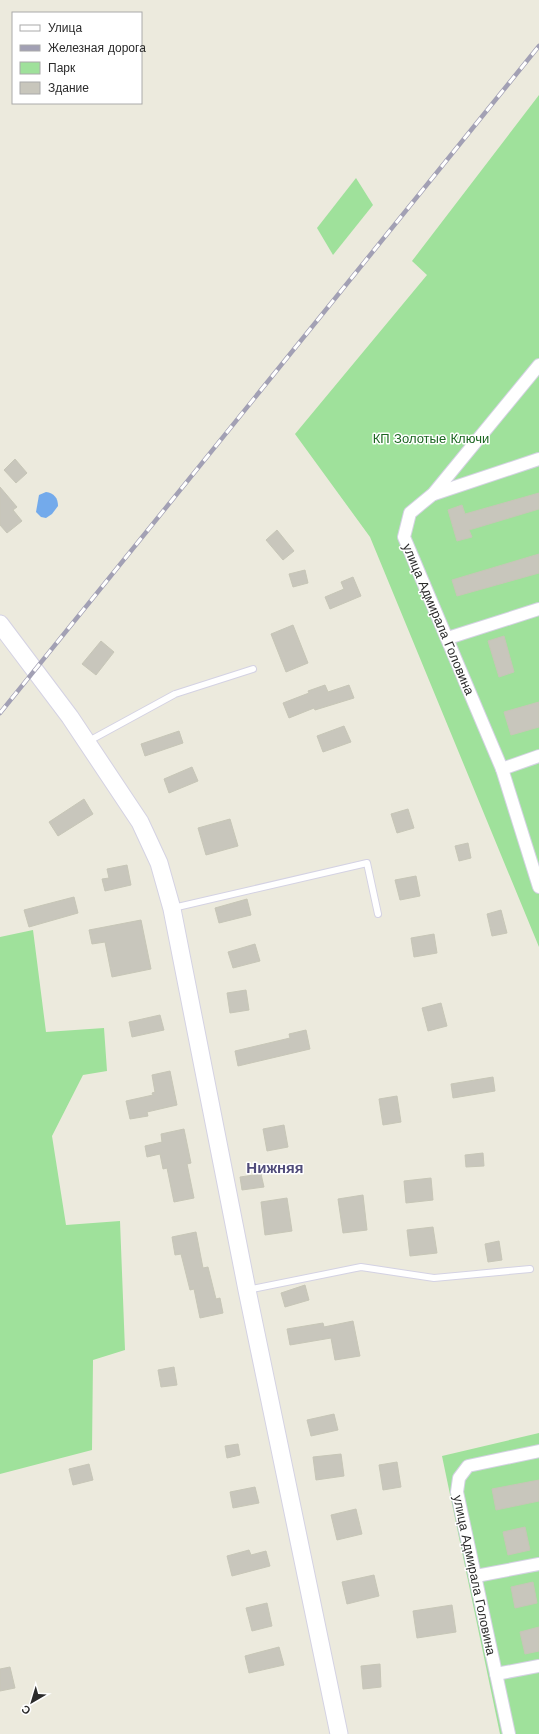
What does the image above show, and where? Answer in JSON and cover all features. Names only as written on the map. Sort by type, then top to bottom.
[{"type":"street","name":"улица Адмирала Головина","points":[[539,365],[433,494],[410,513],[404,537],[502,768],[539,887]]},
{"type":"street","points":[[433,494],[539,459]]},
{"type":"street","points":[[448,638],[539,609]]},
{"type":"street","points":[[0,624],[87,742],[140,822],[159,863],[172,908],[248,1290],[339,1734]]},
{"type":"street","points":[[502,768],[539,756]]},
{"type":"street","name":"улица Адмирала Головина","points":[[509,1734],[457,1492],[459,1478],[468,1466],[539,1451]]},
{"type":"street","points":[[476,1576],[539,1564]]},
{"type":"street","points":[[496,1674],[539,1666]]},
{"type":"lane","points":[[87,742],[175,694],[253,669]]},
{"type":"lane","points":[[172,908],[367,863],[378,914]]},
{"type":"lane","points":[[248,1290],[361,1267],[434,1278],[530,1269]]},
{"type":"green space","name":"КП Золотые Ключи","points":[[539,95],[539,947],[370,537],[295,434],[427,275],[412,261]]},
{"type":"green space","points":[[356,178],[373,205],[333,255],[317,228]]},
{"type":"green space","points":[[33,930],[46,1032],[104,1028],[107,1071],[83,1075],[52,1136],[66,1225],[120,1221],[125,1350],[93,1360],[92,1450],[0,1474],[0,937]]},
{"type":"green space","points":[[539,1433],[539,1734],[500,1734],[442,1456]]},
{"type":"water","points":[[46,492],[55,496],[58,506],[52,514],[46,518],[41,517],[36,512],[39,495]]},
{"type":"building","points":[[15,459],[27,473],[16,483],[4,470]]},
{"type":"building","points":[[0,487],[17,507],[13,510],[22,521],[7,533],[0,525]]},
{"type":"building","points":[[539,493],[539,509],[469,530],[472,537],[457,541],[448,510],[462,505],[465,514]]},
{"type":"building","points":[[277,530],[294,551],[283,560],[266,540]]},
{"type":"building","points":[[539,554],[539,573],[457,596],[452,580]]},
{"type":"building","points":[[305,570],[308,583],[293,587],[289,574]]},
{"type":"building","points":[[353,577],[361,596],[330,609],[325,597],[344,589],[341,582]]},
{"type":"building","points":[[293,625],[308,663],[286,672],[271,634]]},
{"type":"building","points":[[504,636],[514,672],[499,677],[488,641]]},
{"type":"building","points":[[101,641],[114,652],[96,675],[82,664]]},
{"type":"building","points":[[325,685],[328,692],[349,685],[354,698],[315,710],[314,708],[289,718],[283,703]]},
{"type":"building","points":[[539,702],[539,727],[511,735],[504,712]]},
{"type":"building","points":[[344,726],[351,742],[323,752],[317,736]]},
{"type":"building","points":[[179,731],[183,743],[145,756],[141,744]]},
{"type":"building","points":[[192,767],[198,781],[169,793],[164,779]]},
{"type":"building","points":[[84,799],[93,814],[58,836],[49,822]]},
{"type":"building","points":[[408,809],[414,828],[397,833],[391,814]]},
{"type":"building","points":[[230,819],[238,846],[206,855],[198,828]]},
{"type":"building","points":[[468,843],[471,858],[459,861],[455,846]]},
{"type":"building","points":[[127,865],[131,885],[105,891],[102,879],[109,878],[107,869]]},
{"type":"building","points":[[416,876],[420,896],[400,900],[395,880]]},
{"type":"building","points":[[74,897],[78,913],[29,927],[24,910]]},
{"type":"building","points":[[247,899],[251,915],[219,923],[215,908]]},
{"type":"building","points":[[501,910],[507,933],[492,936],[487,914]]},
{"type":"building","points":[[141,920],[151,969],[112,977],[105,942],[92,944],[89,930]]},
{"type":"building","points":[[434,934],[437,953],[414,957],[411,938]]},
{"type":"building","points":[[255,944],[260,961],[233,968],[228,952]]},
{"type":"building","points":[[246,990],[249,1010],[230,1013],[227,993]]},
{"type":"building","points":[[441,1003],[447,1026],[428,1031],[422,1008]]},
{"type":"building","points":[[160,1015],[164,1030],[132,1037],[129,1022]]},
{"type":"building","points":[[306,1030],[310,1049],[238,1066],[235,1051],[290,1038],[289,1034]]},
{"type":"building","points":[[170,1071],[177,1105],[147,1112],[148,1116],[130,1119],[126,1101],[153,1095],[152,1093],[155,1092],[152,1075]]},
{"type":"building","points":[[493,1077],[495,1091],[453,1098],[451,1084]]},
{"type":"building","points":[[397,1096],[401,1122],[383,1125],[379,1099]]},
{"type":"building","points":[[284,1125],[288,1147],[267,1151],[263,1129]]},
{"type":"building","points":[[184,1129],[191,1163],[187,1164],[194,1198],[174,1202],[167,1168],[163,1169],[160,1154],[147,1157],[145,1146],[162,1142],[161,1134]]},
{"type":"building","points":[[483,1153],[484,1166],[466,1167],[465,1155]]},
{"type":"building","points":[[261,1174],[264,1187],[242,1190],[240,1177]]},
{"type":"building","points":[[431,1178],[433,1200],[406,1203],[404,1181]]},
{"type":"building","points":[[363,1195],[367,1230],[343,1233],[338,1199]]},
{"type":"building","points":[[287,1198],[292,1231],[265,1235],[261,1202]]},
{"type":"building","points":[[433,1227],[437,1253],[410,1256],[407,1230]]},
{"type":"building","points":[[196,1232],[203,1268],[208,1267],[216,1299],[220,1298],[223,1313],[200,1318],[194,1289],[190,1290],[181,1254],[175,1255],[172,1237]]},
{"type":"building","points":[[499,1241],[502,1260],[488,1262],[485,1244]]},
{"type":"building","points":[[305,1285],[309,1300],[285,1307],[281,1293]]},
{"type":"building","points":[[353,1321],[360,1356],[335,1360],[331,1338],[290,1345],[287,1329],[323,1323],[324,1327]]},
{"type":"building","points":[[174,1367],[177,1385],[161,1387],[158,1370]]},
{"type":"building","points":[[334,1414],[338,1430],[311,1436],[307,1420]]},
{"type":"building","points":[[238,1444],[240,1455],[227,1458],[225,1446]]},
{"type":"building","points":[[341,1454],[344,1476],[316,1480],[313,1457]]},
{"type":"building","points":[[397,1462],[401,1487],[383,1490],[379,1465]]},
{"type":"building","points":[[89,1464],[93,1480],[73,1485],[69,1469]]},
{"type":"building","points":[[539,1480],[539,1501],[496,1510],[492,1489]]},
{"type":"building","points":[[255,1487],[259,1503],[233,1508],[230,1492]]},
{"type":"building","points":[[356,1509],[362,1534],[337,1540],[331,1515]]},
{"type":"building","points":[[525,1527],[530,1550],[508,1555],[503,1532]]},
{"type":"building","points":[[249,1550],[251,1555],[266,1551],[270,1566],[232,1576],[227,1556]]},
{"type":"building","points":[[374,1575],[379,1596],[347,1604],[342,1582]]},
{"type":"building","points":[[533,1582],[537,1603],[515,1608],[511,1587]]},
{"type":"building","points":[[267,1603],[272,1626],[252,1631],[246,1608]]},
{"type":"building","points":[[452,1605],[456,1632],[417,1638],[413,1611]]},
{"type":"building","points":[[539,1627],[539,1651],[525,1654],[520,1632]]},
{"type":"building","points":[[279,1647],[284,1665],[249,1673],[245,1656]]},
{"type":"building","points":[[380,1664],[381,1687],[363,1689],[361,1666]]},
{"type":"building","points":[[10,1667],[15,1688],[0,1691],[0,1669]]},
{"type":"railway","points":[[0,713],[539,46]]},
{"type":"district","name":"Нижняя","points":[[275,1168]]}]
